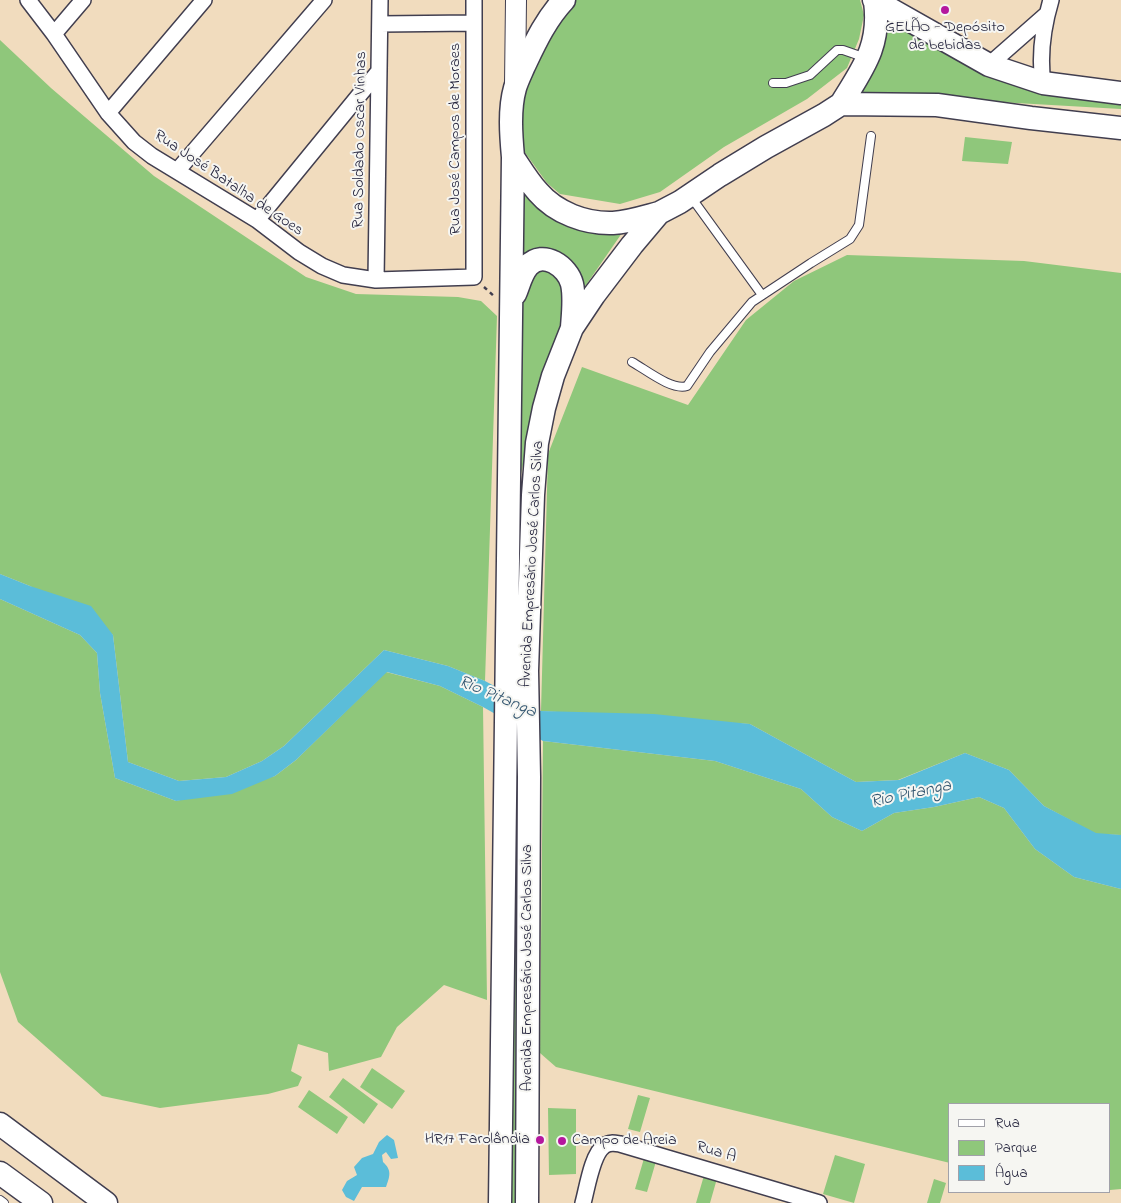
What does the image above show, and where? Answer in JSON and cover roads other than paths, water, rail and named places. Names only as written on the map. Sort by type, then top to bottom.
[{"type":"main road","name":"Avenida Empresário José Carlos Silva","points":[[527,1203],[529,777],[517,674],[510,305],[513,157],[511,128],[515,88],[537,40],[556,8],[564,0]]},
{"type":"main road","points":[[841,104],[868,59],[876,36],[878,19],[875,1]]},
{"type":"main road","points":[[875,1],[989,65],[1043,83],[1121,93]]},
{"type":"main road","name":"Avenida Empresário José Carlos Silva","points":[[500,1203],[504,779],[517,674],[537,443],[553,376],[572,328],[605,281],[658,213],[690,195],[758,151],[841,104]]},
{"type":"main road","points":[[841,104],[936,105],[1121,128]]},
{"type":"main road","points":[[513,157],[538,193],[550,204],[576,217],[602,223],[615,223],[658,213]]},
{"type":"main road","points":[[510,305],[521,277],[529,265],[539,260],[548,260],[560,264],[569,274],[572,284],[572,328]]},
{"type":"main road","points":[[0,1124],[106,1203]]},
{"type":"main road","points":[[0,1173],[41,1203]]},
{"type":"street","name":"Rua José Batalha de Goes","points":[[28,0],[108,112],[134,142],[152,156],[257,220],[299,252],[322,266],[343,275],[376,280],[474,277]]},
{"type":"street","points":[[54,34],[83,0]]},
{"type":"street","points":[[108,112],[204,0]]},
{"type":"street","points":[[178,171],[324,0]]},
{"type":"street","name":"Rua Soldado Oscar Vinhas","points":[[376,280],[380,0]]},
{"type":"street","name":"Rua José Campos de Moraes","points":[[474,0],[474,277]]},
{"type":"street","points":[[515,88],[516,0]]},
{"type":"street","points":[[989,65],[1049,7]]},
{"type":"street","points":[[1043,83],[1041,68],[1049,7]]},
{"type":"street","points":[[380,24],[473,23]]},
{"type":"street","points":[[257,220],[379,72]]},
{"type":"street","name":"Rua A","points":[[584,1203],[596,1154],[605,1145],[610,1143],[620,1144],[819,1203]]},
{"type":"lane","points":[[773,83],[786,83],[810,75],[837,50],[843,50],[868,59]]},
{"type":"lane","points":[[632,362],[666,382],[685,387],[752,302],[811,262],[847,242],[858,224],[871,136]]},
{"type":"lane","points":[[690,195],[762,295]]},
{"type":"lane","points":[[0,1200],[4,1203]]},
{"type":"water","name":"Rio Pitanga","points":[[0,574],[91,606],[113,635],[128,762],[179,781],[226,777],[262,761],[284,746],[384,650],[448,666],[485,681],[541,711],[654,714],[750,724],[856,782],[899,780],[965,753],[1009,770],[1044,806],[1096,833],[1121,835],[1121,889],[1074,877],[1035,849],[1004,808],[979,797],[934,807],[894,813],[862,831],[832,817],[801,789],[715,761],[543,741],[483,707],[440,686],[387,672],[296,760],[275,776],[232,794],[176,801],[115,778],[100,693],[97,653],[80,635],[0,599]]},
{"type":"water","points":[[387,1135],[394,1140],[398,1158],[391,1159],[386,1152],[382,1155],[383,1162],[388,1168],[389,1173],[386,1187],[362,1187],[354,1201],[346,1197],[342,1190],[347,1181],[357,1175],[354,1167],[362,1158],[373,1154],[379,1142]]},
{"type":"place","name":"GELÃO - Depósito de bebidas","points":[[945,10]]},
{"type":"place","name":"HR17 Farolândia","points":[[540,1140]]},
{"type":"place","name":"Campo de Areia","points":[[562,1141]]}]
